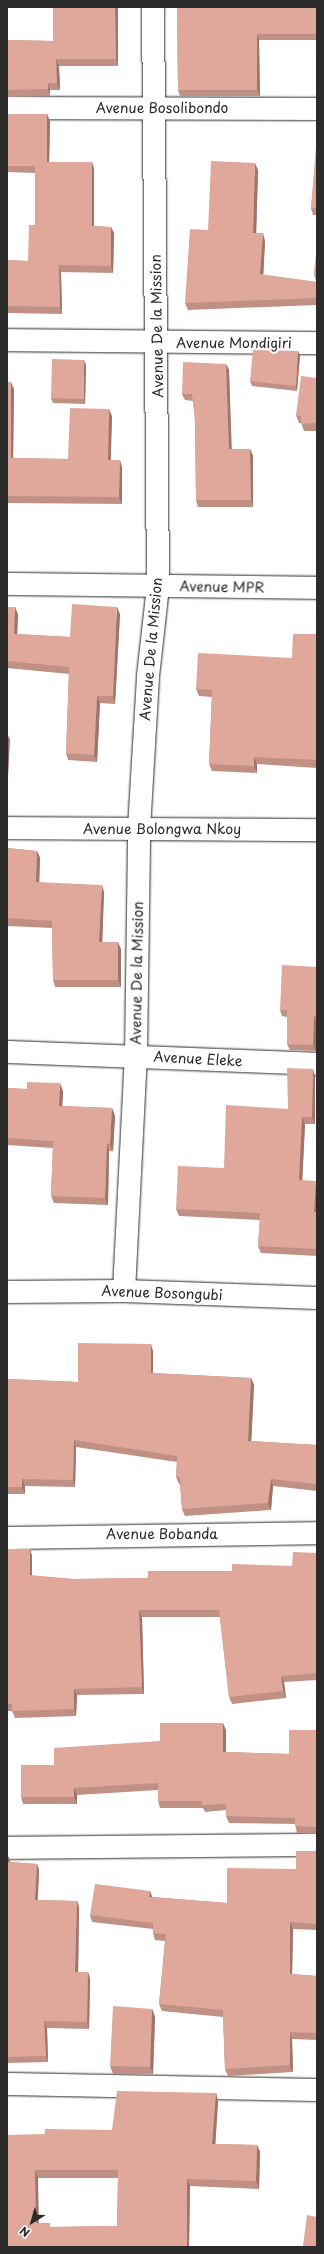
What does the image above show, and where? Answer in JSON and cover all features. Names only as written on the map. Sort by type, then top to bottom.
[{"type":"street","name":"Avenue De la Mission","points":[[124,1291],[136,1056],[139,829],[148,676],[158,587],[158,343],[153,7]]},
{"type":"street","name":"Avenue Bosolibondo","points":[[7,108],[317,109]]},
{"type":"street","name":"Avenue Mondigiri","points":[[7,340],[158,343],[317,343]]},
{"type":"street","name":"Avenue MPR","points":[[7,584],[317,588]]},
{"type":"street","name":"Avenue Bolongwa Nkoy","points":[[7,828],[317,830]]},
{"type":"street","name":"Avenue Eleke","points":[[7,1052],[317,1064]]},
{"type":"street","name":"Avenue Bosongubi","points":[[7,1292],[124,1291],[317,1298]]},
{"type":"street","name":"Avenue Bobanda","points":[[7,1538],[317,1533]]},
{"type":"street","points":[[7,1848],[317,1844]]},
{"type":"street","points":[[7,2084],[317,2090]]},
{"type":"building","points":[[53,7],[115,7],[116,59],[56,59],[57,83],[48,83],[48,89],[7,90],[7,40],[53,41]]},
{"type":"building","points":[[177,7],[317,7],[317,34],[257,34],[257,90],[178,90]]},
{"type":"building","points":[[7,114],[47,114],[47,162],[92,162],[92,226],[111,227],[111,266],[59,265],[60,307],[7,306],[7,260],[28,261],[29,225],[35,225],[35,166],[7,166]]},
{"type":"building","points":[[316,147],[317,208],[311,208]]},
{"type":"building","points":[[211,161],[255,163],[253,233],[263,233],[260,274],[317,282],[317,298],[185,303],[190,229],[208,230]]},
{"type":"building","points":[[317,247],[317,274],[314,274]]},
{"type":"building","points":[[253,350],[298,351],[296,386],[250,381]]},
{"type":"building","points":[[52,359],[84,360],[84,399],[51,398]]},
{"type":"building","points":[[183,362],[226,364],[229,449],[250,449],[251,500],[196,500],[195,420],[192,394],[182,394]]},
{"type":"building","points":[[301,376],[317,378],[317,423],[301,424],[301,416],[296,415]]},
{"type":"building","points":[[7,382],[11,382],[11,458],[68,459],[70,408],[109,409],[108,460],[120,460],[119,497],[7,496]]},
{"type":"building","points":[[72,604],[117,607],[113,696],[97,696],[94,755],[66,753],[69,667],[7,661],[7,607],[15,607],[14,634],[70,637]]},
{"type":"building","points":[[293,634],[317,634],[317,760],[254,757],[254,766],[209,764],[212,690],[196,689],[198,653],[292,658]]},
{"type":"building","points":[[7,848],[37,851],[36,882],[102,885],[99,942],[118,942],[118,980],[53,980],[52,921],[7,918]]},
{"type":"building","points":[[282,965],[317,967],[317,1016],[314,1016],[313,1045],[287,1044],[287,1010],[280,1010]]},
{"type":"building","points":[[287,1068],[313,1069],[312,1117],[302,1117],[299,1180],[316,1181],[314,1212],[317,1212],[317,1249],[258,1246],[260,1213],[176,1209],[178,1166],[224,1168],[226,1105],[288,1109]]},
{"type":"building","points":[[27,1082],[60,1083],[59,1106],[112,1108],[110,1144],[107,1143],[105,1198],[51,1196],[53,1141],[7,1138],[7,1088],[27,1089]]},
{"type":"building","points":[[78,1343],[151,1344],[151,1373],[251,1378],[248,1441],[317,1445],[317,1484],[271,1479],[268,1503],[182,1509],[180,1477],[176,1477],[177,1456],[74,1440],[73,1480],[22,1479],[22,1487],[7,1487],[7,1379],[78,1382]]},
{"type":"building","points":[[7,1549],[30,1549],[30,1575],[73,1579],[148,1578],[148,1571],[232,1571],[232,1564],[292,1566],[293,1552],[317,1553],[317,1673],[281,1676],[283,1691],[229,1697],[219,1610],[139,1610],[142,1687],[74,1689],[74,1709],[12,1711],[12,1704],[7,1704]]},
{"type":"building","points":[[160,1723],[223,1723],[223,1752],[289,1754],[289,1730],[317,1730],[317,1827],[295,1826],[295,1818],[226,1816],[226,1804],[202,1805],[202,1801],[158,1801],[158,1783],[74,1788],[74,1797],[21,1797],[21,1765],[54,1765],[54,1748],[160,1741]]},
{"type":"building","points":[[317,1849],[317,1924],[290,1922],[290,1974],[317,1976],[317,2033],[290,2032],[290,2065],[225,2069],[223,2010],[159,2004],[166,1934],[153,1933],[153,1923],[90,1915],[95,1884],[150,1891],[149,1897],[227,1903],[227,1868],[296,1869],[296,1851],[315,1851]]},
{"type":"building","points":[[7,1862],[37,1864],[35,1900],[77,1901],[75,1972],[88,1972],[87,2022],[44,2021],[46,2056],[7,2057]]},
{"type":"building","points":[[113,2006],[152,2009],[150,2067],[110,2066]]},
{"type":"building","points":[[117,2091],[216,2093],[212,2144],[257,2145],[256,2181],[187,2179],[187,2247],[7,2247],[7,2135],[45,2134],[45,2129],[112,2130]],"holes":[[[35,2170],[118,2170],[117,2226],[50,2227],[50,2223],[36,2223]]]},
{"type":"building","points":[[307,2215],[317,2217],[317,2247],[295,2247],[303,2246]]}]
